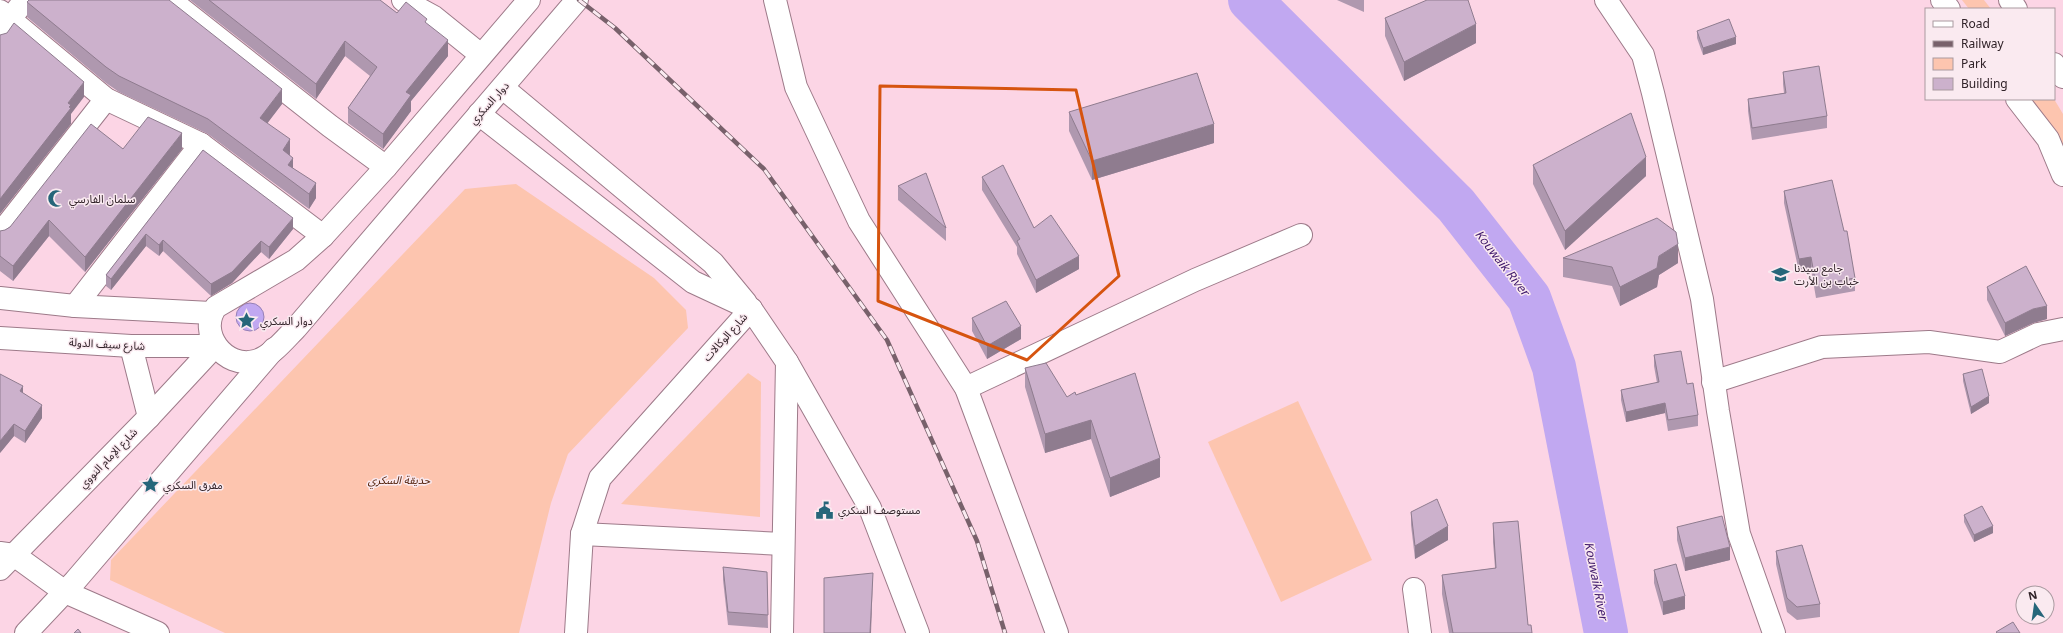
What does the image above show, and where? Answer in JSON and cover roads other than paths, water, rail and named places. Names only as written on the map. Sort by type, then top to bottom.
[{"type":"street","points":[[0,38],[5,15],[25,0]]},
{"type":"street","points":[[170,0],[330,126],[386,167]]},
{"type":"street","points":[[403,0],[434,17],[481,55]]},
{"type":"street","points":[[215,346],[211,335],[211,313],[216,307],[296,260],[323,236],[386,167],[529,0]]},
{"type":"street","name":"دوار السكري","points":[[215,346],[223,354],[233,360],[245,362],[256,361],[266,356],[296,328],[577,0]]},
{"type":"street","points":[[775,0],[796,88],[859,221],[966,388],[1057,633]]},
{"type":"street","points":[[1606,0],[1642,56],[1651,86],[1702,299],[1713,382],[1738,534],[1774,633]]},
{"type":"street","points":[[1942,0],[1948,8]]},
{"type":"street","points":[[5,15],[106,99],[201,144],[323,236]]},
{"type":"street","points":[[2055,65],[2063,77]]},
{"type":"street","name":"شارع الوكالات","points":[[503,88],[713,264],[751,309],[600,478],[582,534],[576,633]]},
{"type":"street","points":[[0,234],[106,99]]},
{"type":"street","points":[[2018,100],[2048,139],[2063,175]]},
{"type":"street","points":[[479,114],[694,282],[751,309],[787,362],[870,508],[918,633]]},
{"type":"street","points":[[76,306],[201,144]]},
{"type":"street","points":[[966,388],[1194,280],[1301,235]]},
{"type":"street","points":[[0,298],[76,306],[211,313]]},
{"type":"street","points":[[1713,382],[1822,347],[1929,342],[2000,352],[2038,334],[2063,330]]},
{"type":"street","name":"شارع سيف الدولة","points":[[0,338],[131,346],[215,346]]},
{"type":"street","points":[[131,346],[149,417]]},
{"type":"street","name":"شارع الإمام النووي","points":[[5,559],[149,417],[215,346]]},
{"type":"street","points":[[26,633],[65,592],[274,348]]},
{"type":"street","points":[[782,633],[787,362]]},
{"type":"street","points":[[582,534],[783,544]]},
{"type":"street","points":[[5,559],[65,592],[158,633]]},
{"type":"street","points":[[1414,589],[1420,633]]},
{"type":"waterway","name":"Kouwaik River","points":[[1250,0],[1456,205],[1529,298],[1554,367],[1606,633]]},
{"type":"railway","points":[[579,0],[615,28],[764,169],[887,340],[977,541],[1005,633]]},
{"type":"place","name":"سلمان الفارسي","points":[[56,199]]},
{"type":"place","name":"جامع سيدنا خباب بن الأرت","points":[[1781,274]]},
{"type":"place","name":"دوار السكري","points":[[247,321]]},
{"type":"place","name":"مفرق السكري","points":[[150,485]]},
{"type":"place","name":"مستوصف السكري","points":[[825,510]]},
{"type":"park label","name":"حديقة السكري","points":[[399,480]]}]
